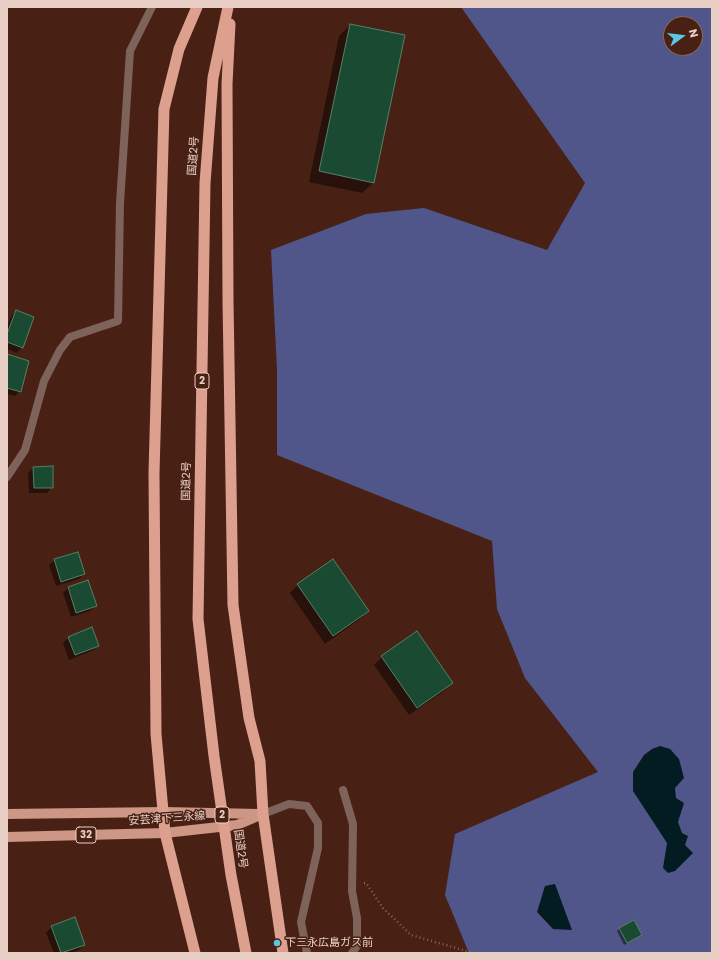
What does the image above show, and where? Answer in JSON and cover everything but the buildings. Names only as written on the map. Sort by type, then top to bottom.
[{"type":"highway","points":[[195,953],[165,833],[156,734],[154,473],[164,110],[179,49],[197,7]]},
{"type":"highway","points":[[229,7],[227,84],[228,300],[233,605],[250,718],[260,761],[263,814],[283,953]]},
{"type":"highway","name":"国道2号","points":[[229,7],[213,78],[205,190],[198,619],[230,875],[246,953]]},
{"type":"main road","name":"安芸津下三永線","points":[[7,814],[164,812],[263,814]]},
{"type":"main road","name":"安芸津下三永線","points":[[7,837],[165,833],[237,825],[263,814]]},
{"type":"street","points":[[7,477],[25,450],[44,381],[60,350],[70,337],[118,321],[120,203],[130,51],[152,7]]},
{"type":"street","points":[[343,790],[353,824],[352,891],[357,918],[357,946],[352,953]]},
{"type":"street","points":[[263,814],[289,804],[307,806],[318,823],[318,848],[301,922],[307,953]]},
{"type":"path","points":[[352,881],[366,883],[383,908],[411,935],[473,953]]},
{"type":"shaded area","points":[[461,7],[712,7],[712,953],[469,953],[445,895],[455,834],[598,772],[525,678],[497,609],[492,541],[277,455],[277,370],[271,250],[366,214],[424,208],[547,250],[585,183]]},
{"type":"shaded area","points":[[660,746],[670,749],[679,759],[684,778],[675,788],[676,798],[684,803],[678,822],[682,833],[688,836],[685,845],[693,853],[675,871],[668,873],[663,868],[667,843],[633,791],[633,772],[644,755],[652,749]]},
{"type":"shaded area","points":[[555,884],[572,930],[553,929],[537,912],[545,886]]},
{"type":"place","name":"下三永広島ガス前","points":[[277,943]]}]
